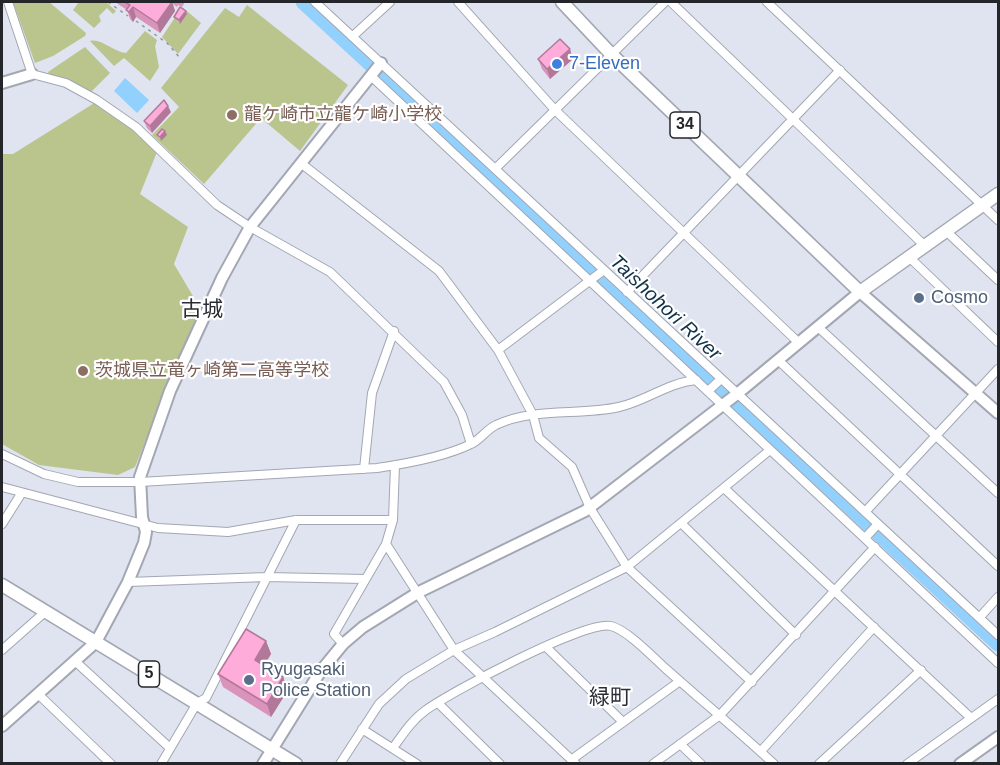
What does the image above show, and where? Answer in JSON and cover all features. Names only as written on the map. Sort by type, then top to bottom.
[{"type":"main road","name":"34","points":[[562,2],[611,54],[860,292]]},
{"type":"main road","points":[[860,292],[999,194]]},
{"type":"main road","name":"5","points":[[2,585],[296,764]]},
{"type":"street","points":[[8,2],[32,74]]},
{"type":"street","points":[[315,2],[877,525],[999,635]]},
{"type":"street","points":[[353,36],[390,2]]},
{"type":"street","points":[[458,2],[555,110],[799,343]]},
{"type":"street","points":[[495,169],[665,2]]},
{"type":"street","points":[[671,2],[925,246]]},
{"type":"street","points":[[767,2],[999,220]]},
{"type":"street","points":[[2,726],[96,642],[128,582],[144,543],[146,532],[140,482],[170,391],[222,278],[250,227],[381,63]]},
{"type":"street","points":[[627,292],[840,70]]},
{"type":"street","points":[[2,83],[32,74],[66,83],[107,107],[135,127],[217,205],[250,227],[330,272],[394,331],[444,382],[462,415],[471,444]]},
{"type":"street","points":[[371,76],[593,280],[722,405],[999,663]]},
{"type":"street","points":[[302,164],[439,271],[498,350],[533,415],[539,438],[572,466],[590,507],[627,567],[752,682]]},
{"type":"street","points":[[946,231],[999,280]]},
{"type":"street","points":[[909,257],[999,342]]},
{"type":"street","points":[[498,350],[603,271]]},
{"type":"street","points":[[263,764],[302,697],[343,644],[363,627],[419,592],[590,507],[737,394],[860,292],[999,413]]},
{"type":"street","points":[[818,327],[999,493]]},
{"type":"street","points":[[364,469],[372,393],[394,331]]},
{"type":"street","points":[[778,360],[999,566]]},
{"type":"street","points":[[865,512],[999,369]]},
{"type":"street","points":[[709,390],[721,379]]},
{"type":"street","points":[[2,454],[58,478],[78,482],[140,482],[364,469],[395,465],[471,444],[496,425],[533,415],[618,407],[641,400],[665,387],[696,380]]},
{"type":"street","points":[[340,764],[362,729],[392,690],[427,664],[627,567],[770,450]]},
{"type":"street","points":[[343,644],[334,634],[386,544],[393,520],[395,465]]},
{"type":"street","points":[[2,487],[21,494],[158,528],[228,532],[296,520],[393,520]]},
{"type":"street","points":[[724,488],[971,718]]},
{"type":"street","points":[[2,524],[21,494]]},
{"type":"street","points":[[161,764],[197,704],[206,698],[296,520]]},
{"type":"street","points":[[681,523],[796,635]]},
{"type":"street","points":[[866,537],[877,525]]},
{"type":"street","points":[[386,544],[419,592],[454,650],[574,761],[680,681]]},
{"type":"street","points":[[653,764],[720,715],[837,591],[875,547]]},
{"type":"street","points":[[128,582],[267,577],[365,579]]},
{"type":"street","points":[[980,617],[999,597]]},
{"type":"street","points":[[2,650],[45,612]]},
{"type":"street","points":[[393,747],[409,725],[438,703],[483,677],[590,628],[610,625],[619,629],[774,764]]},
{"type":"street","points":[[761,751],[874,627]]},
{"type":"street","points":[[546,647],[623,723]]},
{"type":"street","points":[[75,662],[170,748]]},
{"type":"street","points":[[819,764],[921,670]]},
{"type":"street","points":[[38,694],[111,764]]},
{"type":"street","points":[[906,764],[999,699]]},
{"type":"street","points":[[438,703],[501,764]]},
{"type":"street","points":[[362,729],[417,764]]},
{"type":"street","points":[[960,764],[999,737]]},
{"type":"street","points":[[680,744],[700,764]]},
{"type":"path","points":[[108,2],[130,17]]},
{"type":"path","points":[[136,21],[167,43],[180,58]]},
{"type":"green space","points":[[13,2],[49,2],[86,33],[85,36],[53,56],[35,63]]},
{"type":"green space","points":[[79,2],[106,2],[116,11],[113,14],[107,8],[99,16],[101,21],[94,28],[73,10]]},
{"type":"green space","points":[[247,5],[348,85],[300,151],[261,118],[204,184],[152,135],[179,107],[161,88],[225,8],[239,17]]},
{"type":"green space","points":[[182,7],[201,23],[178,54],[162,37]]},
{"type":"green space","points":[[145,31],[157,40],[155,46],[159,67],[150,81],[124,58],[114,66],[90,41],[98,41],[126,53]]},
{"type":"green space","points":[[85,47],[110,73],[91,92],[58,76],[49,76],[48,72]]},
{"type":"green space","name":"茨城県立竜ヶ崎第二高等学校","points":[[96,102],[137,131],[157,152],[140,194],[188,227],[174,264],[200,308],[135,467],[118,475],[39,465],[2,444],[2,154],[13,154]]},
{"type":"water","points":[[125,78],[149,100],[137,113],[114,91]]},
{"type":"building","points":[[125,2],[172,2],[157,23],[133,7],[129,12],[126,10],[130,5]]},
{"type":"building","points":[[180,7],[186,11],[179,20],[174,17]]},
{"type":"building","points":[[560,39],[570,49],[547,69],[538,59]]},
{"type":"building","points":[[164,100],[168,106],[150,126],[144,121]]},
{"type":"building","points":[[162,129],[165,131],[160,137],[157,135]]},
{"type":"building","name":"Ryugasaki Police Station","points":[[246,629],[266,641],[255,660],[283,677],[267,704],[218,674]]},
{"type":"waterway","name":"Taishohori River","points":[[303,2],[998,644]]},
{"type":"place","name":"7-Eleven","points":[[557,64]]},
{"type":"place","name":"龍ケ崎市立龍ケ崎小学校","points":[[232,115]]},
{"type":"place","name":"Cosmo","points":[[919,298]]},
{"type":"place","name":"茨城県立竜ヶ崎第二高等学校","points":[[83,371]]},
{"type":"place","name":"Ryugasaki Police Station","points":[[249,680]]},
{"type":"district","name":"古城","points":[[202,310]]},
{"type":"district","name":"緑町","points":[[610,698]]}]
